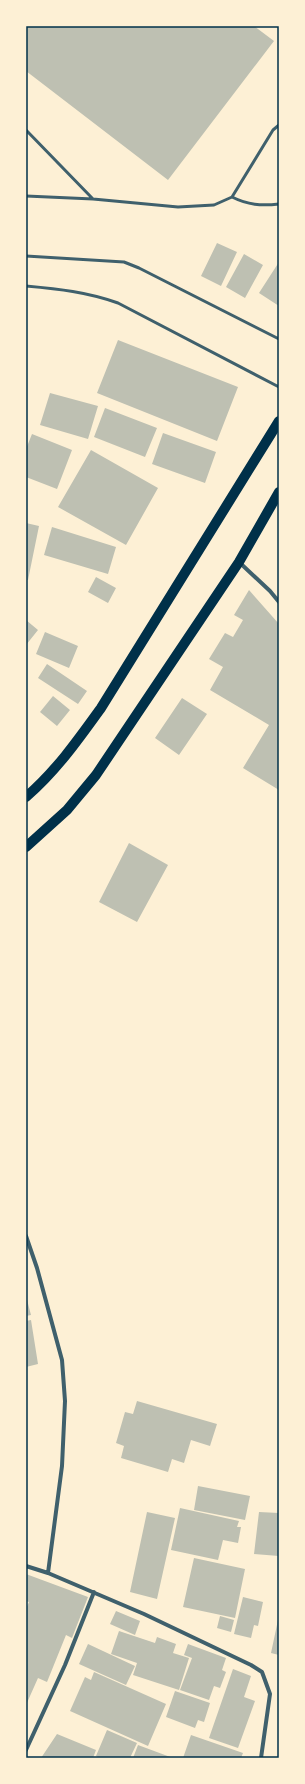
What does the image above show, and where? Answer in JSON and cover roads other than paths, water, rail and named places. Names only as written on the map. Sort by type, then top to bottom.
[{"type":"main road","points":[[26,797],[41,784],[69,752],[101,708],[279,420]]},
{"type":"main road","points":[[26,847],[67,810],[96,775],[239,562],[278,496]]},
{"type":"street","points":[[239,562],[270,590],[279,602]]},
{"type":"street","points":[[26,1236],[37,1268],[62,1360],[65,1401],[62,1466],[48,1573]]},
{"type":"street","points":[[26,1566],[48,1573],[94,1592],[251,1665],[262,1672],[270,1694],[261,1758]]},
{"type":"street","points":[[26,1750],[65,1666],[94,1592]]},
{"type":"lane","points":[[26,196],[93,199],[188,207],[214,205],[232,197],[269,136],[279,125]]},
{"type":"lane","points":[[26,130],[93,199]]},
{"type":"lane","points":[[232,197],[242,203],[257,205],[279,204]]},
{"type":"lane","points":[[26,256],[124,262],[139,268],[279,339]]},
{"type":"lane","points":[[26,286],[96,295],[118,303],[279,387]]}]
